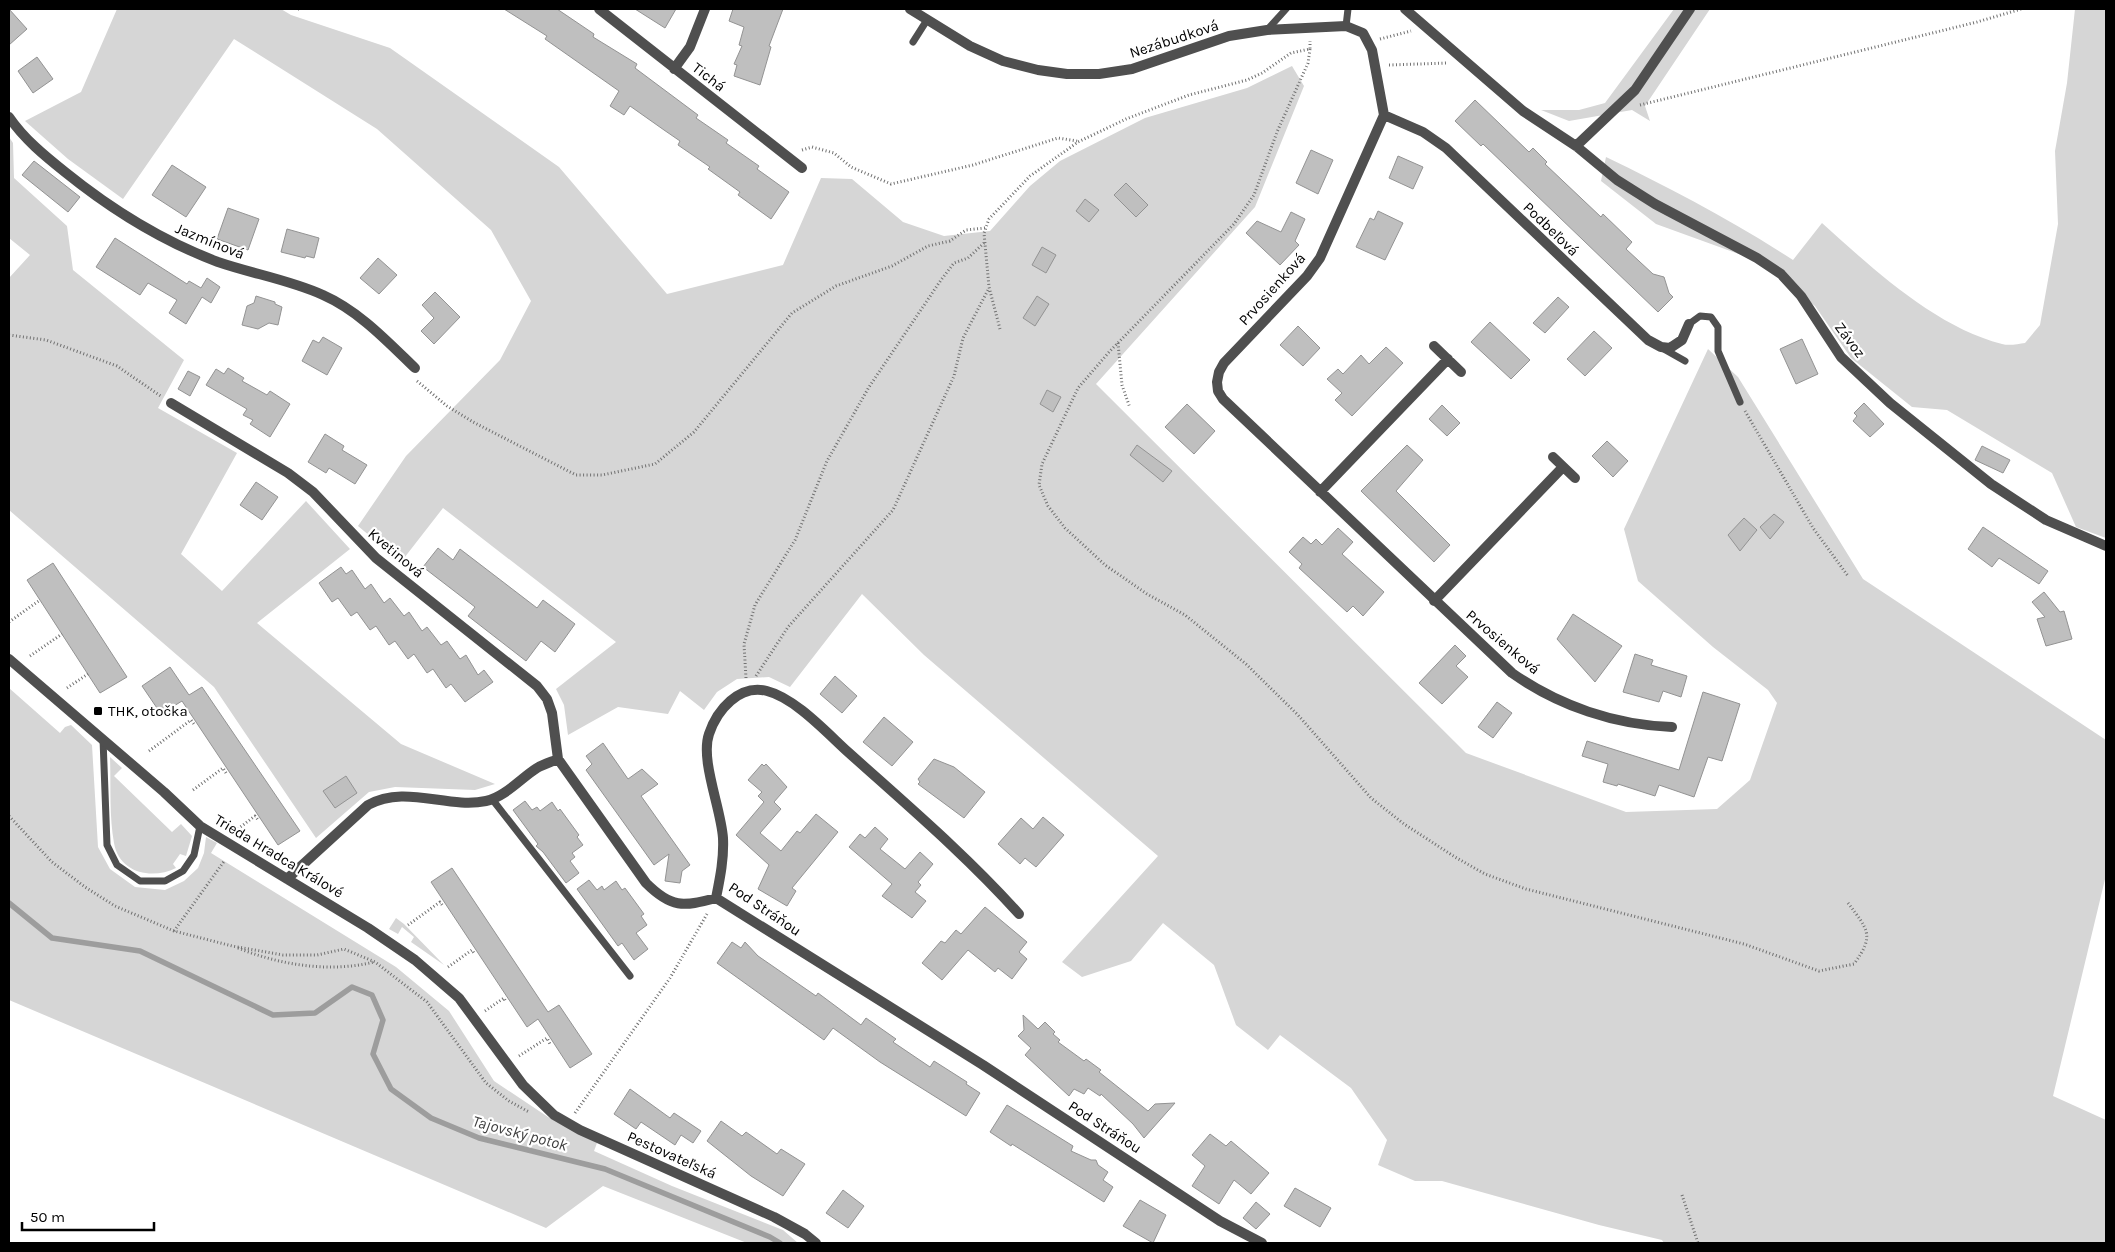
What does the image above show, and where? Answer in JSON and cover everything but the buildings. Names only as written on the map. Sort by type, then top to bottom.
[{"type":"street","name":"Tichá","points":[[599,9],[802,168]]},
{"type":"street","points":[[674,69],[690,48],[705,9]]},
{"type":"street","name":"Nezábudková","points":[[910,9],[970,46],[1003,61],[1038,70],[1067,74],[1099,74],[1132,69],[1229,36],[1267,30],[1346,26]]},
{"type":"street","name":"Závoz","points":[[1405,9],[1523,111],[1576,146],[1617,180],[1655,204],[1757,258],[1781,274],[1801,296],[1841,357],[1890,403],[1991,484],[2046,520],[2106,546]]},
{"type":"street","points":[[1576,146],[1635,90],[1690,9]]},
{"type":"street","points":[[1346,26],[1356,28],[1369,40],[1384,114]]},
{"type":"street","name":"Podbeľová","points":[[1384,114],[1423,132],[1440,143],[1635,331],[1661,347]]},
{"type":"street","name":"Prvosienková","points":[[1384,114],[1320,258],[1290,295],[1224,363],[1217,382],[1218,391],[1224,400],[1498,662],[1538,691],[1568,704],[1620,722],[1644,726],[1672,727]]},
{"type":"street","name":"Jazmínová","points":[[9,116],[23,135],[57,166],[108,205],[161,237],[216,261],[324,295],[362,320],[415,368]]},
{"type":"street","points":[[1661,347],[1670,348],[1677,346],[1690,324]]},
{"type":"street","points":[[1434,346],[1461,372]]},
{"type":"street","points":[[1320,492],[1448,360]]},
{"type":"street","name":"Kvetinová","points":[[171,403],[288,473],[307,487],[376,558],[537,686],[547,699],[552,712],[558,758],[646,883],[662,899],[680,904],[696,904],[716,898]]},
{"type":"street","points":[[1553,457],[1575,478]]},
{"type":"street","points":[[1434,601],[1563,467]]},
{"type":"street","name":"Trieda Hradca Králové","points":[[9,659],[103,739],[200,826],[368,928],[415,960],[459,998],[523,1085]]},
{"type":"street","points":[[746,691],[766,690],[786,698],[956,848],[1019,914]]},
{"type":"street","name":"Pod Stráňou","points":[[746,691],[730,700],[717,716],[708,736],[706,757],[718,803],[723,838],[723,864],[716,898],[983,1065],[1220,1221],[1262,1243]]},
{"type":"street","points":[[287,879],[368,805],[381,798],[398,796],[473,802],[492,799],[539,767],[558,758]]},
{"type":"street","name":"Pestovateľská","points":[[523,1085],[554,1115],[580,1130],[774,1217],[805,1234],[816,1243]]},
{"type":"lane","points":[[1267,30],[1286,9]]},
{"type":"lane","points":[[1346,26],[1348,9]]},
{"type":"lane","points":[[913,42],[927,20]]},
{"type":"lane","points":[[1690,324],[1700,316],[1711,317],[1718,327],[1718,351],[1740,402]]},
{"type":"lane","points":[[1661,347],[1685,361]]},
{"type":"lane","points":[[103,739],[107,845],[117,865],[140,881],[164,881],[183,871],[194,856],[200,826]]},
{"type":"lane","points":[[492,799],[630,976]]},
{"type":"path","points":[[1617,108],[1649,104],[1977,22],[2021,9]]},
{"type":"path","points":[[1311,28],[1308,63],[1277,132],[1254,195],[1234,224],[1118,343],[1078,388],[1052,439],[1042,464],[1039,485],[1048,506],[1065,528],[1105,565],[1147,594],[1185,615],[1246,664],[1298,715],[1371,798],[1404,824],[1485,874],[1526,889],[1744,944],[1820,971],[1854,964],[1867,946],[1866,927],[1848,903]]},
{"type":"path","points":[[1369,40],[1426,28]]},
{"type":"path","points":[[1000,329],[989,287],[984,243],[985,228],[989,219],[1030,176],[1078,142],[1161,105],[1247,80],[1262,73],[1291,52],[1310,49]]},
{"type":"path","points":[[1385,66],[1465,62]]},
{"type":"path","points":[[784,154],[812,147],[827,151],[834,153],[851,167],[891,184],[973,165],[1058,138],[1078,142]]},
{"type":"path","points":[[415,368],[417,383],[447,406],[576,475],[602,475],[654,464],[694,432],[792,313],[836,286],[892,266],[928,246],[950,240],[966,230],[985,228]]},
{"type":"path","points":[[746,691],[744,644],[755,606],[795,540],[827,461],[869,387],[941,280],[954,263],[968,258],[984,243]]},
{"type":"path","points":[[746,691],[788,627],[893,510],[954,376],[963,338],[989,287]]},
{"type":"path","points":[[9,335],[46,340],[117,366],[171,403]]},
{"type":"path","points":[[1118,343],[1122,385],[1130,408]]},
{"type":"path","points":[[1740,402],[1798,503],[1848,576]]},
{"type":"path","points":[[9,622],[40,600]]},
{"type":"path","points":[[30,656],[62,634]]},
{"type":"path","points":[[67,688],[88,674]]},
{"type":"path","points":[[149,751],[191,720],[194,724]]},
{"type":"path","points":[[193,790],[223,768],[226,773]]},
{"type":"path","points":[[9,816],[52,862],[85,887],[115,906],[174,931],[232,946],[283,955],[317,954],[344,949],[375,962],[427,1002],[486,1083],[509,1101],[533,1114]]},
{"type":"path","points":[[236,831],[255,816],[259,821]]},
{"type":"path","points":[[174,931],[225,860]]},
{"type":"path","points":[[573,1116],[670,978],[716,898]]},
{"type":"path","points":[[408,925],[440,902],[443,906]]},
{"type":"path","points":[[232,946],[263,958],[307,965],[357,966],[375,962]]},
{"type":"path","points":[[448,967],[472,950],[474,953]]},
{"type":"path","points":[[485,1011],[504,998],[506,1002]]},
{"type":"path","points":[[518,1057],[547,1038],[550,1044]]},
{"type":"path","points":[[1682,1195],[1698,1243]]},
{"type":"shaded area","points":[[117,9],[281,9],[291,15],[390,48],[559,167],[667,294],[783,265],[821,178],[852,179],[903,222],[944,236],[990,231],[1030,186],[1060,161],[1145,118],[1247,88],[1292,66],[1304,86],[1255,207],[1096,384],[1466,753],[1626,812],[1717,809],[1750,780],[1777,703],[1768,690],[1713,647],[1638,581],[1624,529],[1708,349],[1738,377],[1863,579],[2106,740],[2106,875],[2053,1096],[2106,1120],[2106,1243],[1664,1243],[1662,1240],[1599,1225],[1442,1181],[1415,1181],[1378,1165],[1387,1140],[1351,1088],[1280,1035],[1268,1050],[1236,1025],[1214,965],[1163,923],[1131,961],[1082,977],[1062,962],[1158,856],[924,655],[862,594],[790,687],[769,677],[737,679],[717,692],[704,710],[680,691],[668,714],[618,707],[568,735],[564,705],[556,689],[616,642],[443,508],[401,562],[358,526],[406,456],[500,360],[531,301],[491,230],[377,129],[234,39],[123,199],[68,159],[25,121],[81,92]]},
{"type":"shaded area","points":[[1674,9],[1710,9],[1645,106],[1650,121],[1632,110],[1569,121],[1541,110],[1579,110],[1605,103]]},
{"type":"shaded area","points":[[2075,9],[2106,9],[2106,538],[2076,527],[2052,473],[1947,410],[1912,407],[1851,358],[1815,306],[1758,261],[1656,224],[1601,181],[1606,157],[1701,206],[1793,260],[1822,223],[1883,277],[1929,310],[1977,336],[2002,344],[2025,343],[2040,325],[2058,224],[2055,151],[2067,83]]},
{"type":"shaded area","points":[[9,137],[13,143],[14,178],[67,226],[73,270],[184,360],[158,408],[237,453],[181,554],[222,591],[306,501],[350,549],[257,623],[401,744],[495,784],[475,790],[395,787],[369,792],[316,838],[214,687],[9,510],[9,278],[30,255],[9,238]]},
{"type":"shaded area","points":[[9,688],[60,733],[65,727],[71,725],[92,745],[98,847],[110,869],[135,887],[165,890],[184,881],[198,868],[204,853],[206,837],[217,843],[211,853],[396,967],[449,1011],[494,1081],[548,1117],[597,1143],[594,1151],[672,1186],[783,1230],[798,1243],[747,1243],[603,1186],[546,1228],[9,1000]]},
{"type":"shaded area","points":[[110,757],[122,768],[114,776],[172,832],[181,824],[192,836],[186,856],[180,854],[173,864],[176,868],[167,872],[157,873],[138,871],[122,861],[117,853],[111,822]]},
{"type":"shaded area","points":[[396,918],[444,965],[411,942],[414,937],[402,927],[398,934],[389,929]]},
{"type":"waterway","name":"Tajovský potok","points":[[9,903],[52,938],[140,951],[273,1015],[315,1013],[352,987],[372,995],[383,1020],[373,1054],[391,1089],[431,1118],[479,1138],[605,1169],[770,1237],[780,1243]]},
{"type":"place","name":"THK, otočka","points":[[98,711]]}]
